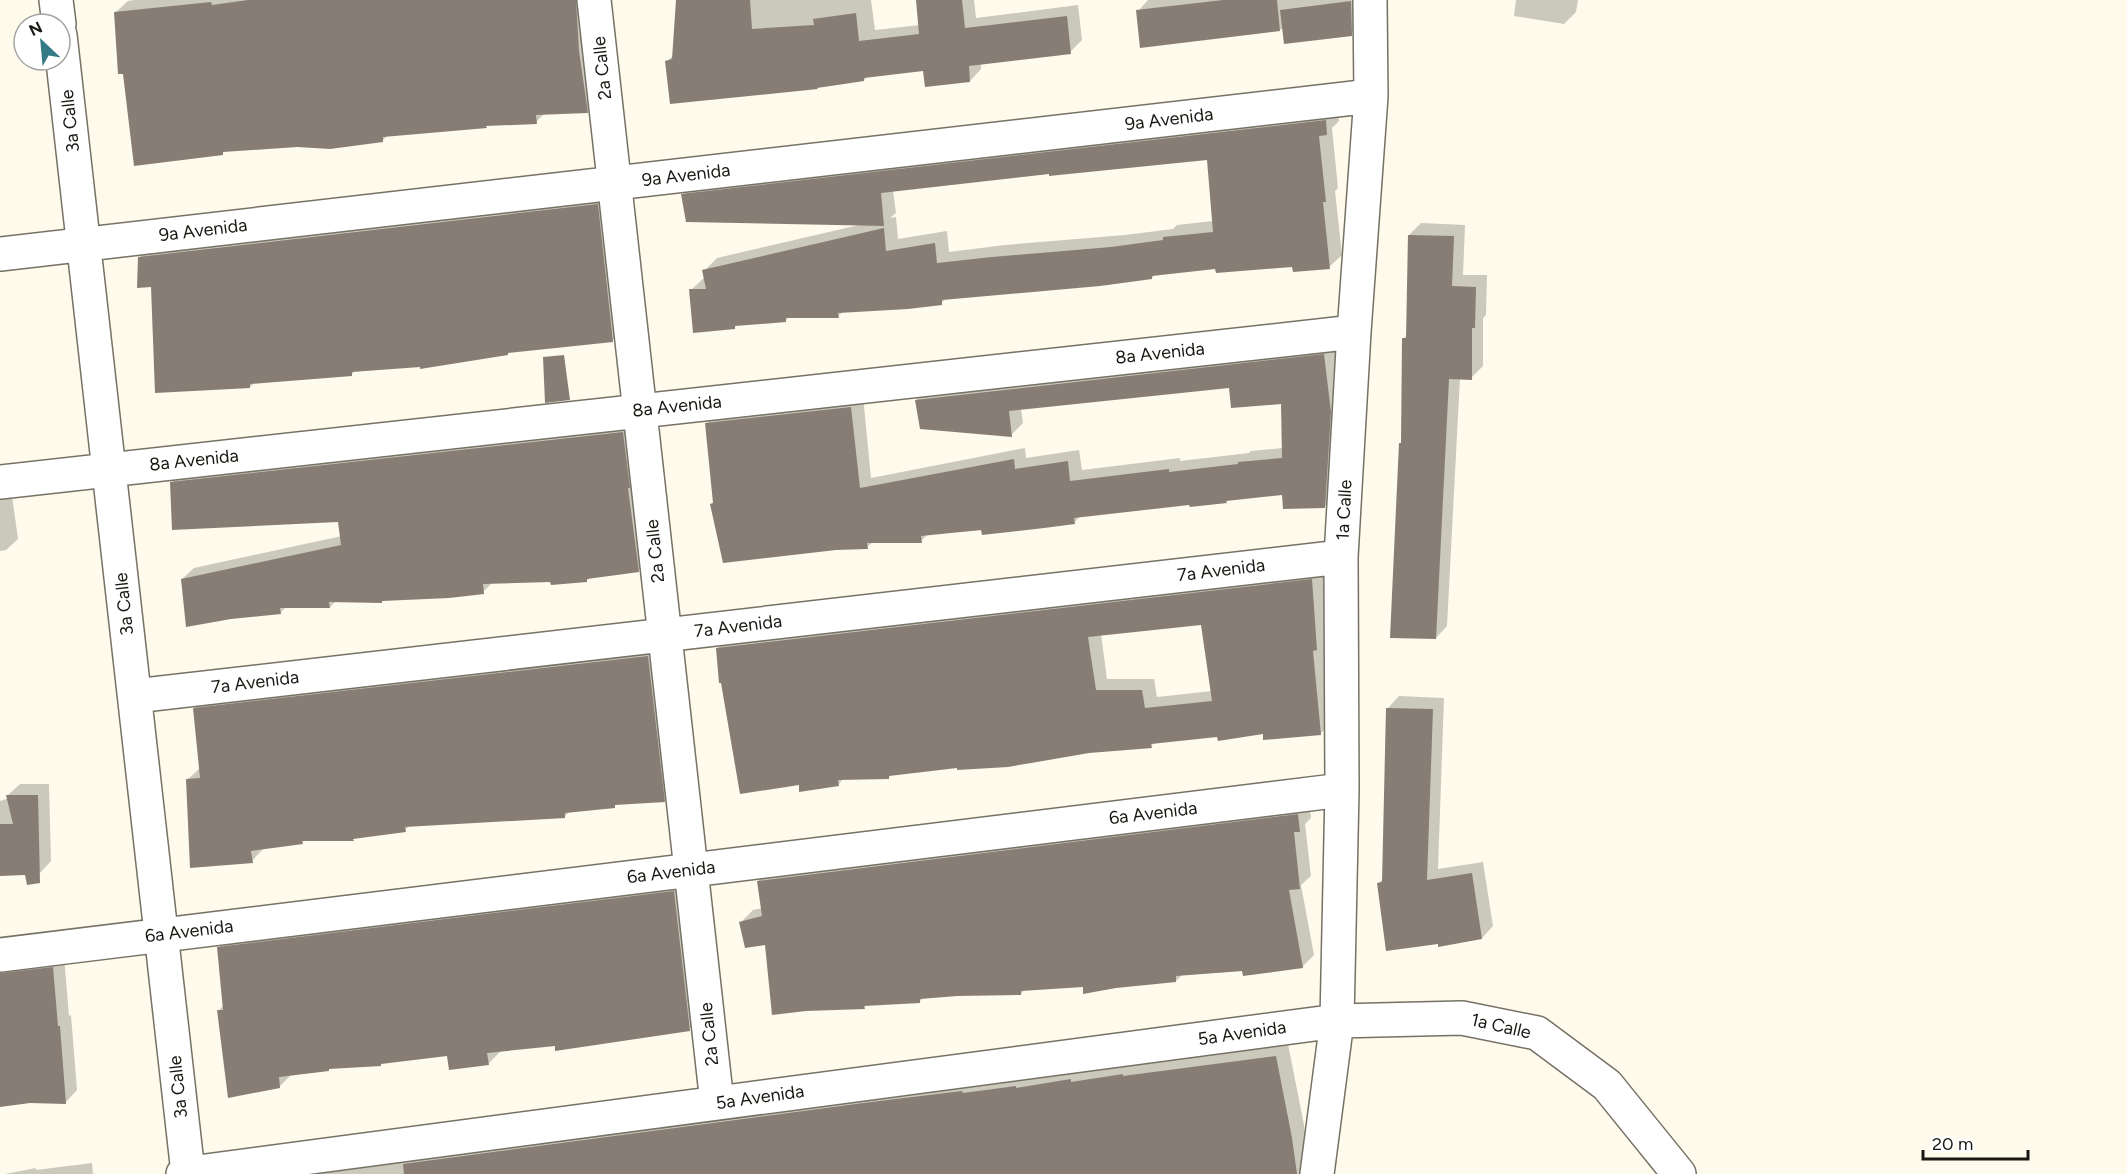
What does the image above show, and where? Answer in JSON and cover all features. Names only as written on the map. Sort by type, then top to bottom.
[{"type":"street","name":"2a Calle","points":[[594,0],[717,1103]]},
{"type":"street","name":"1a Calle","points":[[1317,1174],[1337,1021],[1342,790],[1341,556],[1371,96],[1370,0]]},
{"type":"street","name":"3a Calle","points":[[64,72],[188,1173]]},
{"type":"street","name":"9a Avenida","points":[[0,254],[1371,96]]},
{"type":"street","name":"8a Avenida","points":[[0,482],[1354,332]]},
{"type":"street","name":"7a Avenida","points":[[135,696],[1341,556]]},
{"type":"street","name":"6a Avenida","points":[[0,955],[1342,790]]},
{"type":"street","name":"1a Calle","points":[[1337,1021],[1462,1017],[1537,1033],[1606,1085],[1679,1174]]},
{"type":"street","name":"5a Avenida","points":[[183,1174],[1337,1021]]},
{"type":"building","points":[[248,0],[576,0],[579,51],[588,113],[536,115],[537,124],[486,126],[487,128],[383,137],[383,142],[330,149],[297,147],[223,152],[223,155],[134,166],[123,74],[118,74],[114,12]]},
{"type":"building","points":[[676,0],[750,0],[752,29],[814,25],[813,19],[856,13],[859,41],[919,34],[916,0],[962,0],[965,28],[1067,16],[1071,54],[969,66],[970,82],[925,87],[923,71],[864,78],[864,81],[818,89],[670,104],[665,61],[672,59]]},
{"type":"building","points":[[1223,0],[1277,0],[1280,31],[1140,48],[1136,10]]},
{"type":"building","points":[[1351,1],[1352,36],[1284,44],[1280,10]]},
{"type":"building","points":[[1326,120],[1327,135],[1319,136],[1330,269],[1293,272],[1292,267],[1216,273],[1215,269],[1152,276],[1152,279],[1100,286],[942,300],[942,305],[908,309],[838,313],[839,318],[786,318],[786,322],[735,326],[735,329],[693,333],[689,289],[706,289],[702,270],[884,228],[886,251],[935,243],[937,263],[1111,247],[1163,240],[1163,237],[1213,232],[1207,160],[1049,176],[1049,174],[881,193],[884,226],[686,222],[681,194]]},
{"type":"building","points":[[598,204],[613,342],[508,353],[508,355],[420,369],[420,367],[352,372],[352,376],[250,384],[250,388],[155,393],[151,287],[137,288],[138,257]]},
{"type":"building","points":[[1408,235],[1454,236],[1452,286],[1476,287],[1475,328],[1472,328],[1472,380],[1449,379],[1436,639],[1390,638],[1399,443],[1401,443],[1402,338],[1406,338]]},
{"type":"building","points":[[1324,354],[1331,412],[1325,508],[1283,509],[1282,495],[1226,501],[1227,503],[1074,518],[1075,524],[1044,528],[982,535],[981,530],[921,536],[922,543],[867,543],[868,549],[836,550],[723,563],[710,504],[713,503],[705,423],[851,407],[860,488],[1014,459],[1015,469],[1068,461],[1070,481],[1169,469],[1169,472],[1282,458],[1281,404],[1231,408],[1229,388],[1009,411],[1012,437],[920,429],[915,400]]},
{"type":"building","points":[[564,355],[570,400],[545,403],[543,357]]},
{"type":"building","points":[[623,432],[639,572],[587,579],[587,582],[551,585],[550,582],[483,584],[484,594],[449,598],[382,601],[382,603],[329,602],[330,608],[280,608],[281,614],[231,619],[186,627],[181,579],[341,545],[338,522],[172,530],[170,482]]},
{"type":"building","points":[[1312,579],[1317,650],[1313,651],[1321,735],[1263,740],[1263,734],[1218,741],[1217,737],[1151,744],[1152,748],[1089,753],[1008,767],[957,770],[957,768],[889,776],[889,779],[838,780],[839,786],[799,792],[799,785],[740,794],[721,683],[719,683],[716,648]],"holes":[[[1201,625],[1212,701],[1145,708],[1142,690],[1096,690],[1088,637]]]},
{"type":"building","points":[[648,656],[665,802],[615,805],[615,808],[565,813],[565,818],[405,827],[406,832],[353,839],[354,841],[302,841],[303,844],[251,851],[253,863],[190,868],[186,779],[200,778],[193,708]]},
{"type":"building","points":[[1386,708],[1433,709],[1427,880],[1472,873],[1482,939],[1438,947],[1438,944],[1386,951],[1377,883],[1382,882]]},
{"type":"building","points":[[6,795],[38,795],[40,883],[27,885],[25,875],[0,876],[0,824],[13,824]]},
{"type":"building","points":[[1298,814],[1300,832],[1294,832],[1300,889],[1289,890],[1303,968],[1243,976],[1242,971],[1176,976],[1176,982],[1083,994],[1083,987],[1021,991],[1021,995],[957,996],[920,999],[920,1003],[864,1006],[865,1009],[806,1011],[772,1015],[765,945],[745,948],[739,922],[762,916],[757,881]]},
{"type":"building","points":[[674,891],[690,1031],[555,1051],[555,1046],[487,1053],[489,1065],[449,1070],[447,1056],[381,1064],[381,1066],[329,1069],[329,1071],[279,1077],[280,1088],[228,1098],[217,1010],[223,1010],[217,947]]},
{"type":"building","points":[[53,967],[66,1104],[30,1103],[0,1107],[0,973]]},
{"type":"building","points":[[1276,1056],[1297,1174],[404,1174],[403,1164],[871,1102],[962,1091],[963,1093],[1016,1086],[1016,1088],[1071,1079],[1071,1082]]}]
